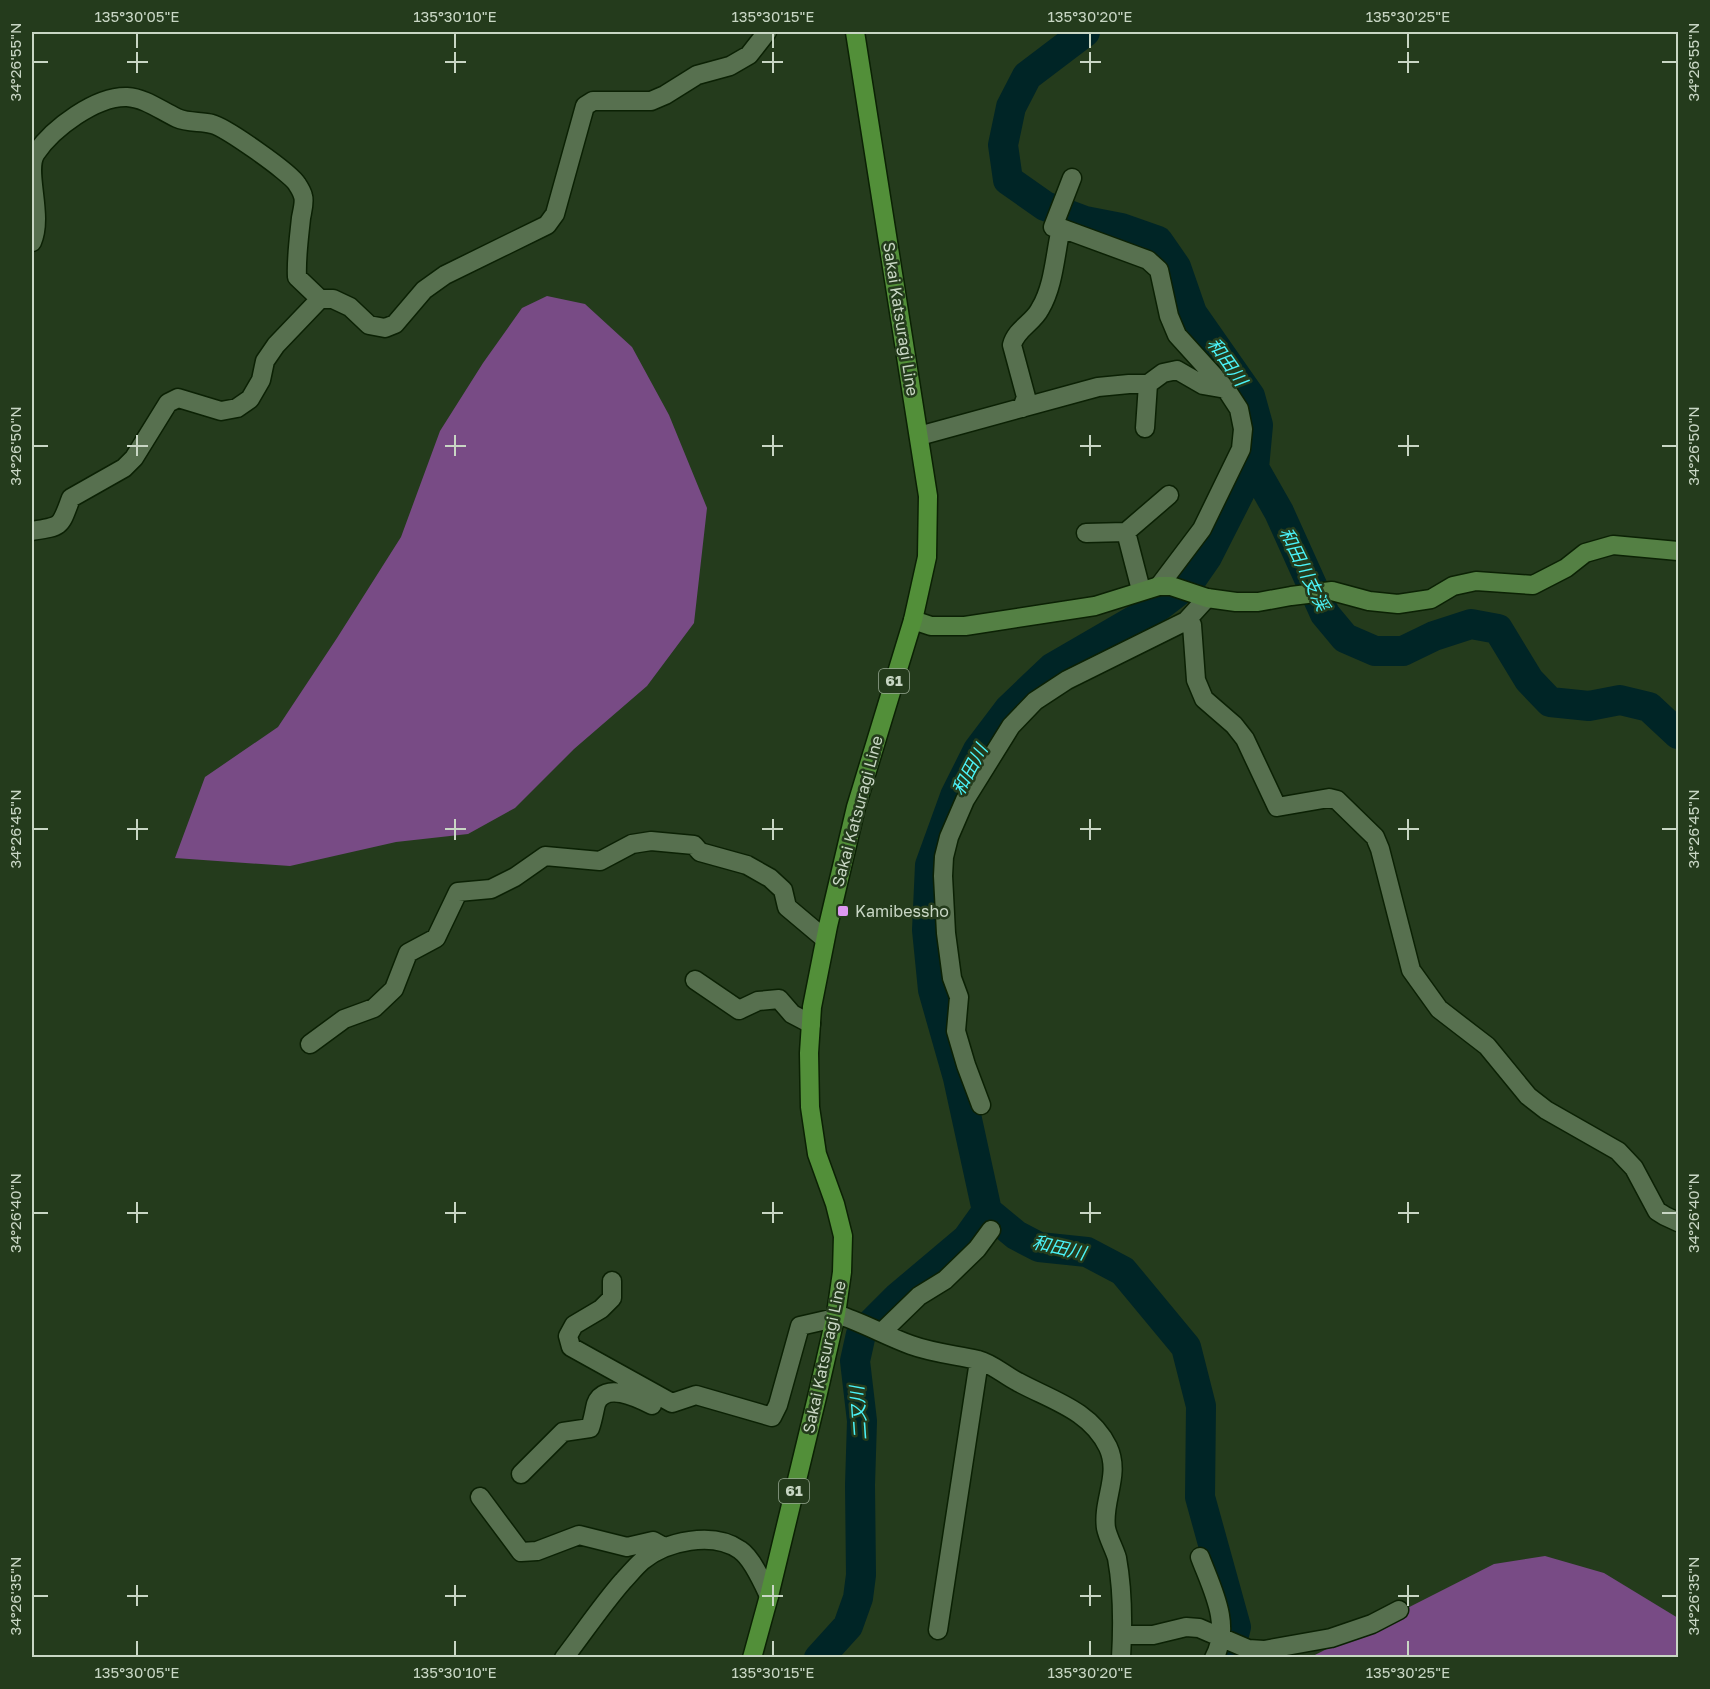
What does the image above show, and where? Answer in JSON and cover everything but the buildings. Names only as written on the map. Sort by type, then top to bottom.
[{"type":"main road","name":"Sakai Katsuragi Line","points":[[752,1658],[769,1596],[835,1316],[842,1272],[843,1236],[835,1204],[817,1154],[810,1107],[809,1053],[812,1007],[825,939],[856,807],[913,620],[927,557],[928,496],[855,32]]},
{"type":"street","points":[[32,242],[37,213],[32,165],[35,154],[81,111],[105,101],[126,97],[143,101],[180,119],[214,124],[234,134],[296,182],[304,197],[296,263],[297,277],[320,299],[333,299],[350,307],[369,325],[384,328],[395,324],[424,290],[445,275],[547,225],[555,214],[585,106],[593,101],[651,101],[697,75],[730,66],[749,55],[767,32]]},
{"type":"street","points":[[1072,178],[1053,227],[1148,260],[1159,270],[1169,316],[1177,335],[1226,389],[1239,409],[1243,429],[1241,449],[1202,528],[1157,587]]},
{"type":"street","points":[[1022,408],[1026,397],[1012,345],[1014,337],[1040,311],[1048,289],[1061,228]]},
{"type":"street","points":[[32,531],[55,527],[62,523],[71,498],[124,468],[134,458],[168,403],[178,398],[221,411],[237,408],[250,399],[261,380],[265,361],[276,345],[320,299]]},
{"type":"street","points":[[919,436],[1098,387],[1148,384],[1163,373],[1177,370],[1203,385],[1226,389]]},
{"type":"street","points":[[1145,428],[1148,384]]},
{"type":"street","points":[[1086,534],[1126,532],[1168,495]]},
{"type":"street","points":[[1126,532],[1157,587]]},
{"type":"street","points":[[913,620],[931,626],[965,626],[1095,606],[1157,587],[1207,598],[1258,603],[1332,591],[1369,601],[1398,604],[1431,599],[1453,586],[1476,581],[1533,585],[1566,568],[1586,553],[1613,545],[1678,551]]},
{"type":"street","points":[[981,1105],[956,1031],[959,997],[952,978],[946,933],[943,876],[944,857],[949,837],[965,800],[1011,726],[1035,700],[1067,680],[1186,621],[1207,598]]},
{"type":"street","points":[[1186,621],[1192,625],[1196,680],[1204,699],[1234,725],[1245,739],[1277,807],[1329,798],[1337,800],[1375,837],[1412,970],[1439,1010],[1487,1046],[1528,1096],[1546,1110],[1617,1151],[1634,1168],[1657,1211],[1678,1222]]},
{"type":"street","points":[[310,1044],[344,1019],[374,1008],[394,989],[408,953],[436,939],[458,892],[491,889],[515,877],[545,856],[600,861],[632,844],[651,841],[694,845],[700,852],[747,865],[770,878],[783,890],[787,907],[825,939]]},
{"type":"street","points":[[695,980],[739,1010],[758,1001],[779,999],[792,1014],[811,1024]]},
{"type":"street","points":[[883,1331],[919,1296],[945,1280],[977,1249],[991,1230]]},
{"type":"street","points":[[612,1281],[612,1298],[601,1309],[574,1325],[568,1336],[571,1347],[672,1403]]},
{"type":"street","points":[[521,1474],[563,1432],[590,1428],[597,1403],[601,1396],[609,1393],[629,1394],[657,1408],[696,1395],[772,1417],[778,1405],[800,1326],[835,1316],[883,1331],[919,1347],[945,1355],[979,1361],[1078,1413],[1096,1429],[1108,1448],[1114,1467],[1106,1530],[1116,1555],[1121,1587],[1124,1617],[1121,1658]]},
{"type":"street","points":[[938,1629],[979,1361]]},
{"type":"street","points":[[480,1497],[521,1552],[537,1551],[579,1535],[627,1547],[653,1541],[664,1547]]},
{"type":"street","points":[[564,1658],[613,1593],[641,1561],[664,1547],[696,1540],[721,1541],[742,1550],[760,1576],[769,1596]]},
{"type":"street","points":[[1200,1557],[1221,1617],[1220,1647],[1214,1658]]},
{"type":"street","points":[[1122,1635],[1153,1635],[1186,1627],[1199,1628],[1248,1649],[1264,1650],[1331,1638],[1372,1624],[1399,1610]]},
{"type":"shaded area","points":[[547,296],[585,304],[632,347],[669,415],[707,508],[694,623],[647,686],[574,749],[515,808],[468,834],[396,842],[290,866],[175,858],[205,777],[278,727],[401,537],[440,431],[483,363],[522,308]]},
{"type":"shaded area","points":[[1545,1556],[1604,1573],[1678,1618],[1678,1657],[1309,1658],[1494,1564]]},
{"type":"waterway","name":"和田川","points":[[1085,32],[1027,76],[1011,107],[1003,145],[1008,180],[1045,206],[1085,221],[1121,228],[1158,241],[1176,267],[1192,313],[1250,396],[1258,425],[1254,468],[1207,557],[1189,583],[1159,606],[1052,668],[1009,709],[978,750],[955,796],[930,865],[927,930],[933,990],[958,1078],[987,1211],[1016,1235],[1039,1247],[1087,1252],[1123,1271],[1186,1347],[1201,1406],[1200,1497],[1236,1627],[1228,1658]]},
{"type":"waterway","name":"和田川支渓","points":[[1254,468],[1279,512],[1325,614],[1345,638],[1375,651],[1403,651],[1434,636],[1471,624],[1498,629],[1529,680],[1550,702],[1589,706],[1620,700],[1649,707],[1678,734]]},
{"type":"waterway","name":"二又川","points":[[819,1658],[848,1626],[858,1598],[861,1575],[862,1421],[855,1361],[861,1334],[897,1298],[967,1239],[987,1211]]},
{"type":"place","name":"Kamibessho","points":[[843,911]]}]
